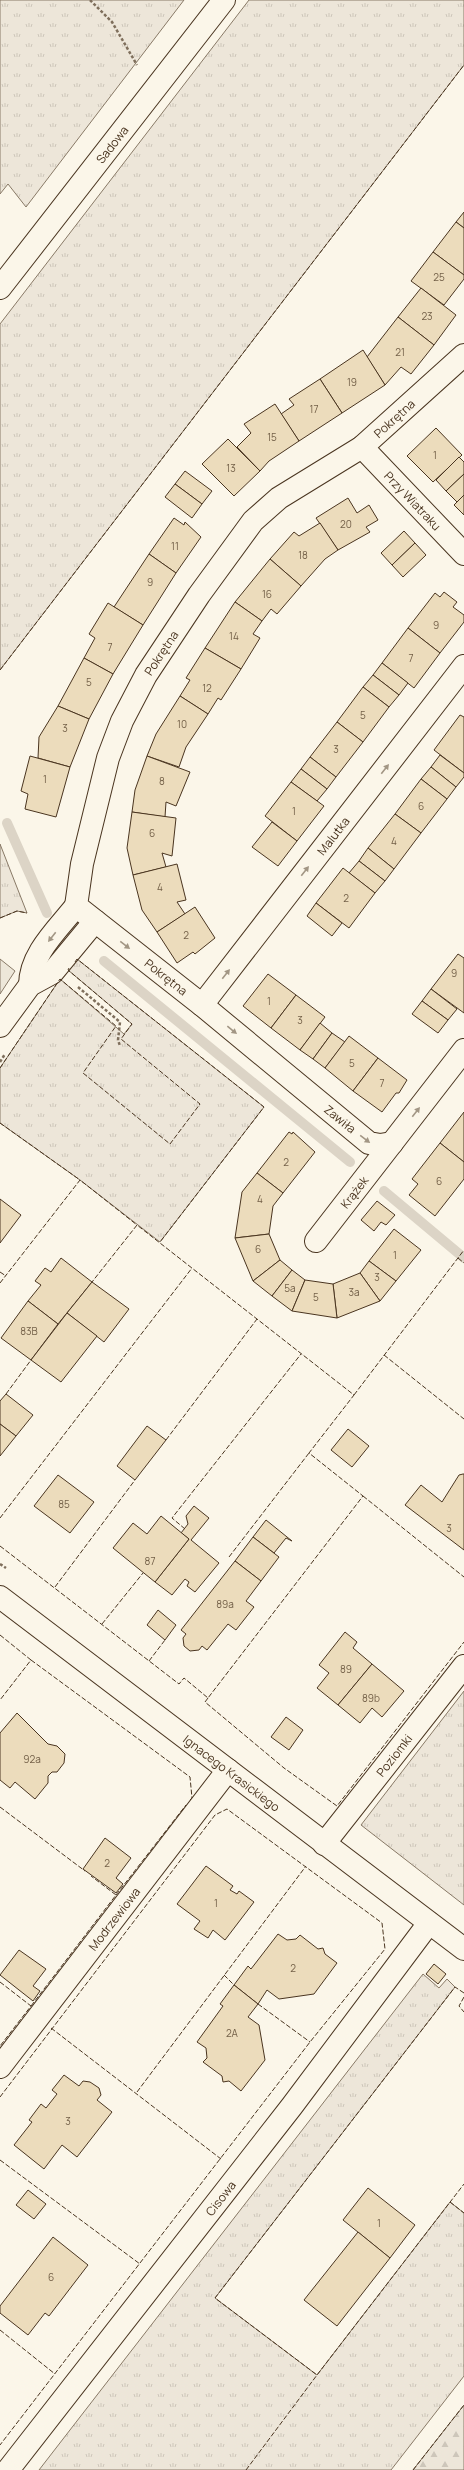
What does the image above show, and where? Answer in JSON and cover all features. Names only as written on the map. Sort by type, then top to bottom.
[{"type":"street","name":"Sadowa","points":[[0,288],[154,92],[224,0]]},
{"type":"street","name":"Pokrętna","points":[[202,1005],[76,906],[82,864],[108,758],[122,721],[146,675],[199,595],[253,521],[279,498],[362,447],[464,356]]},
{"type":"street","name":"Przy Wiatraku","points":[[362,447],[464,554]]},
{"type":"street","name":"Malutka","points":[[202,1005],[464,666]]},
{"type":"street","points":[[30,985],[30,973],[35,959],[76,906]]},
{"type":"street","points":[[0,1026],[30,985],[52,973],[95,921]]},
{"type":"street","name":"Zawiła","points":[[202,1005],[369,1143],[380,1146],[392,1143]]},
{"type":"street","points":[[392,1143],[464,1050]]},
{"type":"street","name":"Krążek","points":[[316,1241],[392,1143]]},
{"type":"street","name":"Ignacego Krasickiego","points":[[0,1597],[464,1949]]},
{"type":"street","name":"Poziomki","points":[[324,1844],[464,1666]]},
{"type":"street","name":"Modrzewiowa","points":[[0,2067],[228,1770]]},
{"type":"street","name":"Cisowa","points":[[8,2470],[292,2106],[429,1923]]},
{"type":"path","points":[[90,0],[112,22],[154,92]]},
{"type":"path","points":[[75,984],[120,1022],[118,1040],[120,1046]]},
{"type":"green space","points":[[0,0],[184,0],[26,207],[8,184],[0,194]]},
{"type":"green space","points":[[249,0],[464,0],[464,65],[0,670],[0,324]]},
{"type":"green space","points":[[0,844],[27,913],[17,911],[0,918]]},
{"type":"green space","points":[[77,959],[264,1107],[160,1242],[80,1180],[0,1123],[0,1068],[60,979],[124,1034],[132,1024],[68,970]]},
{"type":"green space","points":[[464,1691],[464,1905],[361,1825]]},
{"type":"green space","points":[[423,1974],[439,1988],[447,1979],[455,1987],[215,2298],[317,2375],[450,2202],[464,2213],[464,2376],[391,2470],[39,2470]]},
{"type":"green space","points":[[464,2405],[464,2470],[413,2470]]},
{"type":"shaded area","points":[[0,959],[15,971],[0,994]]},
{"type":"building","points":[[464,212],[464,228],[456,222]]},
{"type":"building","points":[[456,222],[464,228],[464,275],[433,252]]},
{"type":"building","points":[[433,252],[464,275],[464,279],[444,305],[411,281]]},
{"type":"building","points":[[421,288],[456,315],[434,345],[398,317]]},
{"type":"building","points":[[398,317],[434,345],[411,374],[401,367],[385,385],[367,357]]},
{"type":"building","points":[[363,350],[385,385],[342,413],[320,379]]},
{"type":"building","points":[[320,379],[342,413],[299,441],[281,414],[294,405],[289,399]]},
{"type":"building","points":[[275,404],[299,441],[269,461],[260,471],[237,447],[251,433],[244,424]]},
{"type":"building","points":[[436,428],[462,455],[433,482],[407,456]]},
{"type":"building","points":[[228,439],[260,471],[234,496],[202,464]]},
{"type":"building","points":[[459,457],[464,462],[464,474],[446,491],[436,480]]},
{"type":"building","points":[[185,471],[212,491],[202,504],[175,484]]},
{"type":"building","points":[[464,474],[464,495],[457,502],[446,491]]},
{"type":"building","points":[[175,484],[202,504],[192,518],[165,497]]},
{"type":"building","points":[[464,495],[464,515],[454,505]]},
{"type":"building","points":[[348,498],[357,513],[369,505],[378,520],[366,527],[370,532],[338,550],[316,518]]},
{"type":"building","points":[[174,518],[184,525],[185,522],[201,537],[176,573],[149,554]]},
{"type":"building","points":[[320,523],[338,550],[325,559],[301,586],[270,559],[294,532],[299,536]]},
{"type":"building","points":[[404,531],[415,543],[392,565],[381,553]]},
{"type":"building","points":[[415,543],[426,555],[403,577],[392,565]]},
{"type":"building","points":[[149,554],[176,573],[143,625],[114,607]]},
{"type":"building","points":[[270,559],[301,586],[277,614],[271,609],[262,621],[235,602]]},
{"type":"building","points":[[444,592],[457,602],[453,607],[464,615],[464,622],[440,653],[408,628],[435,593],[440,597]]},
{"type":"building","points":[[235,602],[262,621],[253,634],[260,638],[241,669],[205,648]]},
{"type":"building","points":[[108,603],[143,625],[113,674],[84,658],[95,638],[89,634]]},
{"type":"building","points":[[408,628],[440,653],[414,688],[382,663]]},
{"type":"building","points":[[205,648],[241,669],[221,700],[218,698],[208,714],[180,696],[190,680],[186,678]]},
{"type":"building","points":[[84,658],[113,674],[89,719],[58,706]]},
{"type":"building","points":[[382,663],[408,683],[399,695],[373,675]]},
{"type":"building","points":[[373,675],[399,695],[389,707],[363,687]]},
{"type":"building","points":[[363,687],[389,707],[363,742],[337,722]]},
{"type":"building","points":[[180,696],[208,714],[186,747],[179,767],[147,756],[156,734]]},
{"type":"building","points":[[58,706],[89,719],[70,767],[38,758],[39,737]]},
{"type":"building","points":[[460,715],[464,717],[464,773],[434,750]]},
{"type":"building","points":[[337,722],[363,742],[336,777],[310,757]]},
{"type":"building","points":[[440,755],[464,773],[464,777],[456,787],[431,767]]},
{"type":"building","points":[[30,756],[70,767],[56,817],[25,809],[28,794],[21,791]]},
{"type":"building","points":[[147,756],[190,772],[176,806],[166,802],[165,817],[132,812],[135,790]]},
{"type":"building","points":[[310,757],[336,777],[327,789],[301,769]]},
{"type":"building","points":[[431,767],[456,787],[447,799],[421,779]]},
{"type":"building","points":[[301,769],[327,789],[317,801],[291,782]]},
{"type":"building","points":[[421,779],[447,799],[421,833],[395,814]]},
{"type":"building","points":[[291,782],[324,806],[297,841],[265,816]]},
{"type":"building","points":[[132,812],[176,818],[172,856],[162,853],[166,867],[133,875],[127,848]]},
{"type":"building","points":[[395,814],[421,833],[394,869],[368,848]]},
{"type":"building","points":[[272,822],[297,841],[278,866],[252,847]]},
{"type":"building","points":[[368,848],[394,869],[385,881],[359,861]]},
{"type":"building","points":[[359,861],[385,881],[375,893],[349,873]]},
{"type":"building","points":[[177,864],[186,900],[177,902],[185,914],[157,932],[142,910],[133,875]]},
{"type":"building","points":[[343,868],[375,893],[349,928],[316,903]]},
{"type":"building","points":[[316,903],[342,923],[332,936],[307,916]]},
{"type":"building","points":[[195,907],[215,938],[195,954],[193,952],[177,963],[157,932]]},
{"type":"building","points":[[458,954],[464,958],[464,1013],[431,989]]},
{"type":"building","points":[[268,974],[296,995],[271,1028],[243,1006]]},
{"type":"building","points":[[431,989],[457,1009],[448,1020],[422,1001]]},
{"type":"building","points":[[296,995],[325,1017],[300,1050],[271,1028]]},
{"type":"building","points":[[422,1001],[448,1020],[438,1033],[412,1014]]},
{"type":"building","points":[[320,1023],[332,1033],[313,1059],[300,1050]]},
{"type":"building","points":[[332,1033],[345,1042],[325,1068],[313,1059]]},
{"type":"building","points":[[349,1036],[378,1058],[353,1091],[325,1068]]},
{"type":"building","points":[[378,1058],[407,1080],[399,1093],[396,1093],[382,1112],[353,1091]]},
{"type":"building","points":[[464,1112],[464,1162],[440,1143]]},
{"type":"building","points":[[289,1132],[292,1134],[293,1132],[315,1152],[283,1193],[257,1173]]},
{"type":"building","points":[[440,1143],[464,1162],[464,1179],[435,1216],[409,1195],[418,1184],[412,1179]]},
{"type":"building","points":[[257,1173],[283,1193],[273,1206],[269,1234],[235,1238],[242,1192]]},
{"type":"building","points":[[0,1199],[21,1215],[0,1243]]},
{"type":"building","points":[[377,1201],[395,1215],[386,1225],[381,1222],[374,1231],[361,1220]]},
{"type":"building","points":[[394,1229],[421,1250],[396,1281],[369,1261]]},
{"type":"building","points":[[269,1234],[280,1260],[253,1281],[235,1238]]},
{"type":"building","points":[[61,1258],[92,1282],[58,1324],[28,1301],[41,1285],[35,1281],[45,1268],[51,1272]]},
{"type":"building","points":[[280,1260],[292,1270],[272,1296],[253,1281]]},
{"type":"building","points":[[369,1261],[396,1281],[380,1301],[360,1273]]},
{"type":"building","points":[[292,1270],[305,1280],[292,1311],[272,1296]]},
{"type":"building","points":[[360,1273],[380,1301],[337,1318],[333,1284]]},
{"type":"building","points":[[305,1280],[333,1284],[337,1318],[292,1311]]},
{"type":"building","points":[[92,1282],[129,1309],[104,1342],[67,1313]]},
{"type":"building","points":[[28,1301],[58,1324],[31,1360],[1,1338]]},
{"type":"building","points":[[67,1313],[97,1336],[61,1382],[31,1360]]},
{"type":"building","points":[[6,1394],[33,1415],[16,1436],[0,1424],[0,1401]]},
{"type":"building","points":[[0,1424],[16,1436],[0,1456]]},
{"type":"building","points":[[147,1426],[166,1440],[135,1480],[117,1466]]},
{"type":"building","points":[[348,1429],[369,1446],[352,1467],[331,1450]]},
{"type":"building","points":[[464,1474],[464,1550],[405,1505],[421,1485],[442,1502],[459,1475]]},
{"type":"building","points":[[58,1475],[94,1502],[70,1533],[34,1506]]},
{"type":"building","points":[[194,1506],[209,1518],[191,1540],[219,1563],[195,1592],[187,1586],[189,1582],[185,1579],[172,1595],[155,1582],[189,1539],[181,1533],[188,1524],[186,1516]]},
{"type":"building","points":[[161,1516],[189,1539],[155,1582],[113,1548],[133,1523],[147,1534]]},
{"type":"building","points":[[266,1520],[292,1541],[286,1538],[274,1553],[253,1537]]},
{"type":"building","points":[[253,1537],[279,1557],[261,1581],[235,1561]]},
{"type":"building","points":[[235,1561],[261,1581],[246,1601],[254,1607],[236,1630],[228,1624],[207,1650],[202,1646],[199,1650],[190,1651],[184,1646],[183,1638],[186,1634],[181,1630]]},
{"type":"building","points":[[158,1610],[176,1625],[165,1640],[147,1625]]},
{"type":"building","points":[[345,1632],[357,1642],[353,1648],[372,1664],[338,1705],[317,1688],[329,1673],[319,1665]]},
{"type":"building","points":[[372,1664],[404,1691],[382,1717],[372,1708],[360,1723],[338,1705]]},
{"type":"building","points":[[17,1713],[48,1744],[57,1746],[65,1754],[64,1763],[57,1772],[52,1772],[48,1776],[48,1783],[35,1799],[15,1782],[10,1788],[0,1780],[0,1733]]},
{"type":"building","points":[[286,1717],[303,1730],[289,1750],[271,1737]]},
{"type":"building","points":[[105,1838],[131,1858],[116,1878],[123,1884],[116,1893],[83,1869]]},
{"type":"building","points":[[206,1866],[233,1886],[230,1890],[237,1894],[239,1891],[254,1902],[225,1940],[213,1930],[208,1938],[194,1929],[200,1921],[177,1904]]},
{"type":"building","points":[[278,1934],[287,1940],[296,1939],[300,1935],[318,1949],[323,1948],[325,1954],[337,1963],[314,1994],[279,1999],[267,1990],[258,2004],[234,1985],[248,1966],[251,1969]]},
{"type":"building","points":[[19,1950],[46,1969],[33,1986],[40,1991],[33,2001],[0,1975]]},
{"type":"building","points":[[434,1964],[446,1974],[438,1984],[426,1974]]},
{"type":"building","points":[[234,1985],[258,2004],[248,2017],[259,2025],[265,2060],[241,2091],[229,2081],[223,2082],[222,2076],[203,2062],[207,2058],[206,2048],[197,2042],[223,2006],[220,2004]]},
{"type":"building","points":[[64,2075],[79,2086],[83,2081],[90,2082],[99,2088],[101,2095],[97,2100],[112,2112],[77,2157],[62,2145],[44,2169],[14,2145],[32,2122],[29,2120],[41,2104],[46,2108],[57,2094],[52,2090]]},
{"type":"building","points":[[368,2188],[415,2225],[390,2258],[343,2220]]},
{"type":"building","points":[[28,2190],[46,2204],[34,2219],[16,2205]]},
{"type":"building","points":[[358,2232],[390,2258],[337,2326],[304,2300]]},
{"type":"building","points":[[53,2237],[88,2265],[49,2316],[45,2313],[28,2335],[0,2313],[0,2306]]},
{"type":"waterway","points":[[7,823],[47,913]]},
{"type":"waterway","points":[[104,961],[350,1162]]},
{"type":"waterway","points":[[384,1191],[464,1258]]},
{"type":"fence","points":[[0,670],[464,65]]},
{"type":"fence","points":[[0,918],[17,911],[27,913]]},
{"type":"fence","points":[[75,962],[77,959],[264,1107],[160,1242]]},
{"type":"fence","points":[[0,1068],[60,979],[116,1026],[83,1073],[170,1144],[200,1104],[121,1039],[132,1024],[68,970],[69,968]]},
{"type":"fence","points":[[0,1123],[80,1180]]},
{"type":"fence","points":[[0,1283],[80,1180],[137,1225],[92,1282]]},
{"type":"fence","points":[[0,1546],[179,1684],[184,1678],[208,1698],[363,1496],[309,1453],[354,1395],[137,1225]]},
{"type":"fence","points":[[354,1395],[464,1250]]},
{"type":"fence","points":[[458,1258],[464,1263]]},
{"type":"fence","points":[[0,1518],[192,1268]]},
{"type":"fence","points":[[0,1272],[6,1276]]},
{"type":"fence","points":[[166,1440],[257,1319]]},
{"type":"fence","points":[[185,1529],[172,1518],[301,1354]]},
{"type":"fence","points":[[384,1355],[464,1419]]},
{"type":"fence","points":[[6,1394],[31,1360]]},
{"type":"fence","points":[[229,1557],[309,1453]]},
{"type":"fence","points":[[55,1587],[135,1480]]},
{"type":"fence","points":[[363,1496],[464,1577]]},
{"type":"fence","points":[[102,1624],[143,1573]]},
{"type":"fence","points":[[0,1635],[31,1660],[0,1700]]},
{"type":"fence","points":[[149,1661],[165,1640]]},
{"type":"fence","points":[[208,1698],[205,1702],[284,1768],[337,1806],[464,1642]]},
{"type":"fence","points":[[31,1660],[190,1777],[192,1798],[190,1800]]},
{"type":"fence","points":[[116,1895],[186,1805]]},
{"type":"fence","points":[[0,1807],[85,1871]]},
{"type":"fence","points":[[0,2097],[215,1815],[227,1809],[382,1923],[385,1949],[310,2042],[0,2445]]},
{"type":"fence","points":[[137,2092],[306,1866]]},
{"type":"fence","points":[[31,2006],[116,1895],[91,1876]]},
{"type":"fence","points":[[224,1975],[234,1985]]},
{"type":"fence","points":[[0,1982],[31,2006],[0,2046]]},
{"type":"fence","points":[[464,1993],[455,1987],[215,2298],[317,2375],[464,2184]]},
{"type":"fence","points":[[464,1997],[459,2006],[464,2012]]},
{"type":"fence","points":[[258,2004],[310,2042]]},
{"type":"fence","points":[[51,2028],[221,2159]]},
{"type":"fence","points":[[0,2160],[140,2264]]},
{"type":"fence","points":[[450,2202],[464,2213]]},
{"type":"fence","points":[[0,2330],[55,2374]]},
{"type":"fence","points":[[246,2470],[317,2375]]},
{"type":"fence","points":[[413,2470],[464,2405]]}]
